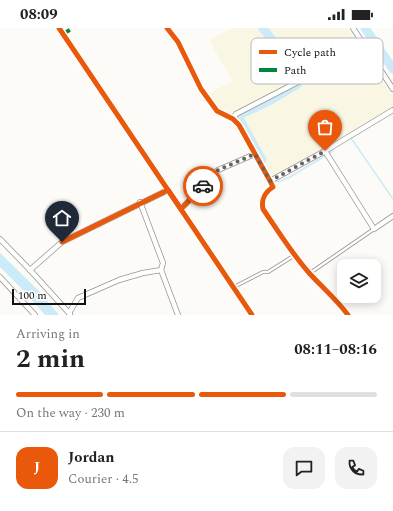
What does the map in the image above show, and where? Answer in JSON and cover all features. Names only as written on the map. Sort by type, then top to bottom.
[{"type":"street","points":[[59,28],[252,315]]},
{"type":"street","points":[[167,28],[178,42],[201,88],[217,112],[233,119],[239,126],[270,181],[273,187],[264,196],[262,204],[263,209],[295,255],[348,315]]},
{"type":"street","points":[[353,28],[359,38]]},
{"type":"street","points":[[383,74],[393,89]]},
{"type":"street","points":[[233,119],[236,114],[294,84]]},
{"type":"street","points":[[270,181],[325,151],[393,110]]},
{"type":"street","points":[[325,151],[374,229],[393,216]]},
{"type":"street","points":[[181,209],[218,170],[255,154]]},
{"type":"street","points":[[30,270],[62,242],[140,202],[168,190]]},
{"type":"street","points":[[140,202],[163,263],[161,270],[178,315]]},
{"type":"street","points":[[0,239],[70,314],[78,298],[119,280],[143,273],[161,270]]},
{"type":"street","points":[[0,277],[36,315]]},
{"type":"lane","points":[[310,273],[374,229]]},
{"type":"lane","points":[[234,288],[263,272],[268,272],[295,255]]},
{"type":"shaded area","points":[[232,28],[261,28],[268,38],[251,38],[251,84],[287,84],[263,99],[236,111],[231,115],[220,110],[208,94],[233,81],[209,40]]},
{"type":"shaded area","points":[[269,28],[347,28],[354,38],[276,38]]},
{"type":"shaded area","points":[[383,81],[393,96],[393,107],[273,177],[239,116],[278,100],[299,84],[383,84]]},
{"type":"water","points":[[0,253],[38,290],[59,315],[45,315],[0,267]]},
{"type":"waterway","points":[[263,28],[270,38]]},
{"type":"waterway","points":[[365,28],[372,38]]},
{"type":"waterway","points":[[383,54],[393,69]]},
{"type":"waterway","points":[[262,160],[238,117],[239,115],[271,100],[298,84]]},
{"type":"waterway","points":[[351,138],[393,199]]},
{"type":"waterway","points":[[275,180],[278,182],[290,177],[333,151],[335,147]]},
{"type":"waterway","points":[[262,160],[272,178]]},
{"type":"marked path","points":[[63,34],[73,28]]},
{"type":"cycle path","points":[[59,28],[252,315]]},
{"type":"cycle path","points":[[167,28],[178,42],[201,89],[217,111],[233,119],[239,125],[270,181],[273,187],[264,196],[263,209],[303,266],[335,299],[348,315]]},
{"type":"way so far","points":[[203,186],[218,170],[255,154],[270,181],[325,151]]},
{"type":"route","points":[[62,242],[140,202],[168,190],[181,209],[203,186]]}]
